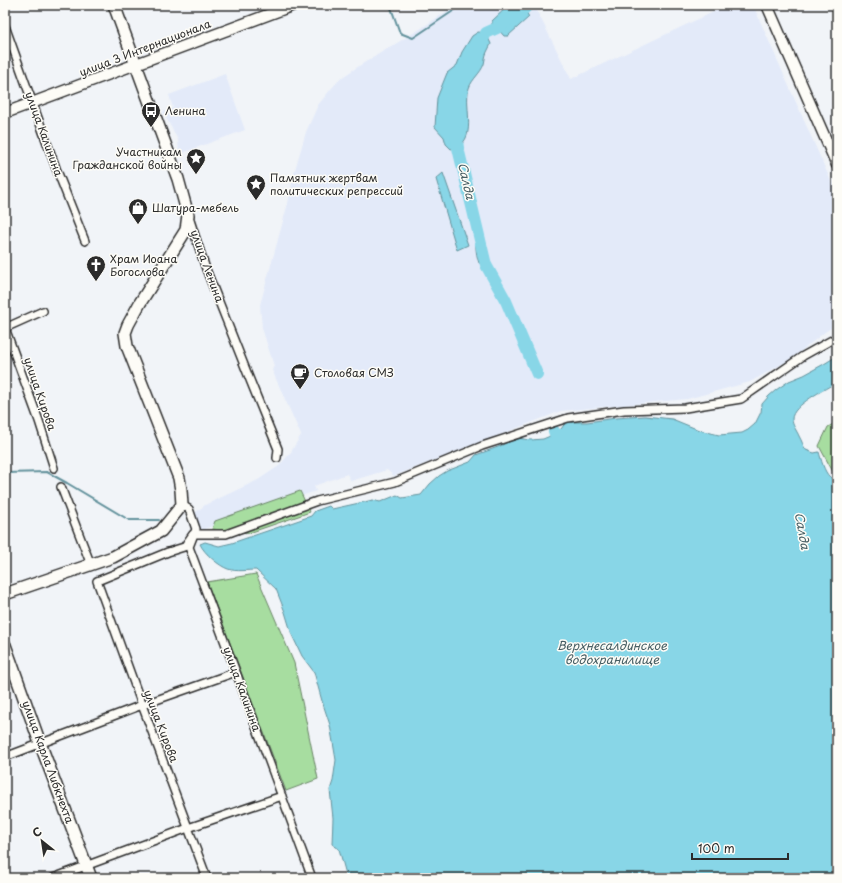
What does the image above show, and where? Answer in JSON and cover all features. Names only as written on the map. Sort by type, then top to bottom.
[{"type":"main road","name":"улица Ленина","points":[[114,5],[178,179],[188,215]]},
{"type":"main road","name":"улица 3 Интернационала","points":[[5,113],[294,5]]},
{"type":"main road","points":[[767,5],[837,165]]},
{"type":"main road","points":[[5,594],[112,557],[161,531],[182,505],[179,478],[127,346],[125,333],[140,303],[186,230],[188,215]]},
{"type":"main road","name":"улица Карла Либкнехта","points":[[5,645],[91,878]]},
{"type":"street","name":"улица Калинина","points":[[5,26],[56,168],[85,241]]},
{"type":"street","name":"улица Ленина","points":[[188,215],[206,268],[278,448],[277,458]]},
{"type":"street","points":[[5,328],[43,311]]},
{"type":"street","name":"улица Кирова","points":[[5,328],[39,421],[54,468]]},
{"type":"street","points":[[193,534],[226,534],[317,501],[395,482],[482,446],[568,418],[624,410],[685,408],[741,399],[803,356],[837,337]]},
{"type":"street","points":[[61,487],[91,565]]},
{"type":"street","name":"улица Калинина","points":[[182,505],[189,509],[196,529],[189,547],[312,878]]},
{"type":"street","name":"улица Кирова","points":[[193,534],[184,547],[97,581],[207,878]]},
{"type":"street","points":[[5,757],[142,705],[236,672]]},
{"type":"street","points":[[53,878],[188,828],[282,796]]},
{"type":"shaded area","points":[[456,5],[534,5],[571,79],[728,5],[753,5],[837,195],[837,324],[791,359],[750,382],[687,399],[561,411],[394,476],[387,470],[351,481],[347,474],[314,486],[316,491],[201,530],[195,513],[205,505],[258,480],[279,466],[291,452],[301,435],[272,370],[274,366],[262,328],[260,305],[288,203],[294,173],[306,132],[318,105],[341,78]]},
{"type":"shaded area","points":[[225,74],[245,130],[179,154],[178,140],[163,112],[173,108],[169,95]]},
{"type":"green space","points":[[837,422],[837,479],[819,446],[828,427]]},
{"type":"green space","points":[[300,491],[310,512],[249,533],[212,529],[215,521]]},
{"type":"green space","points":[[256,574],[294,663],[318,779],[286,791],[207,582]]},
{"type":"water","points":[[509,5],[522,5],[529,17],[508,36],[504,36],[492,25],[492,21]]},
{"type":"water","points":[[478,32],[486,33],[491,44],[486,54],[483,67],[469,88],[469,123],[465,140],[460,145],[451,149],[446,144],[444,137],[435,127],[437,98],[447,73],[457,65],[462,52],[472,36]]},
{"type":"water","points":[[443,173],[468,245],[457,250],[436,179]]},
{"type":"water","points":[[477,228],[481,233],[488,259],[488,263],[486,265],[479,263],[477,255]]},
{"type":"water","name":"Верхнесалдинское водохранилище","points":[[837,356],[837,382],[797,408],[793,414],[792,421],[806,450],[814,453],[819,452],[826,472],[837,484],[837,878],[347,878],[339,849],[332,844],[333,818],[330,790],[336,760],[330,725],[314,672],[302,656],[292,635],[276,589],[256,570],[242,571],[228,569],[220,565],[208,555],[200,544],[205,542],[219,546],[232,543],[311,516],[315,511],[329,506],[332,509],[373,500],[380,502],[397,495],[402,498],[421,495],[439,476],[447,471],[470,462],[476,455],[517,438],[531,440],[543,439],[555,434],[566,422],[587,422],[645,416],[672,419],[699,430],[719,435],[742,433],[755,424],[761,412],[762,404],[776,390],[789,381],[804,375]]},
{"type":"waterway","points":[[390,5],[400,33],[413,38],[462,5]]},
{"type":"waterway","name":"Салда","points":[[479,48],[486,33],[497,28],[528,5]]},
{"type":"waterway","name":"Салда","points":[[456,132],[458,148],[486,265],[506,301],[537,374]]},
{"type":"waterway","points":[[554,431],[555,434],[571,437]]},
{"type":"waterway","points":[[5,473],[47,472],[129,520],[159,520]]},
{"type":"place","name":"Ленина","points":[[151,128]]},
{"type":"place","name":"Участникам Гражданской войны","points":[[196,175]]},
{"type":"place","name":"Памятник жертвам политических репрессий","points":[[256,201]]},
{"type":"place","name":"Шатура-мебель","points":[[138,225]]},
{"type":"place","name":"Храм Иоана Богослова","points":[[96,282]]},
{"type":"place","name":"Столовая СМЗ","points":[[300,390]]}]
